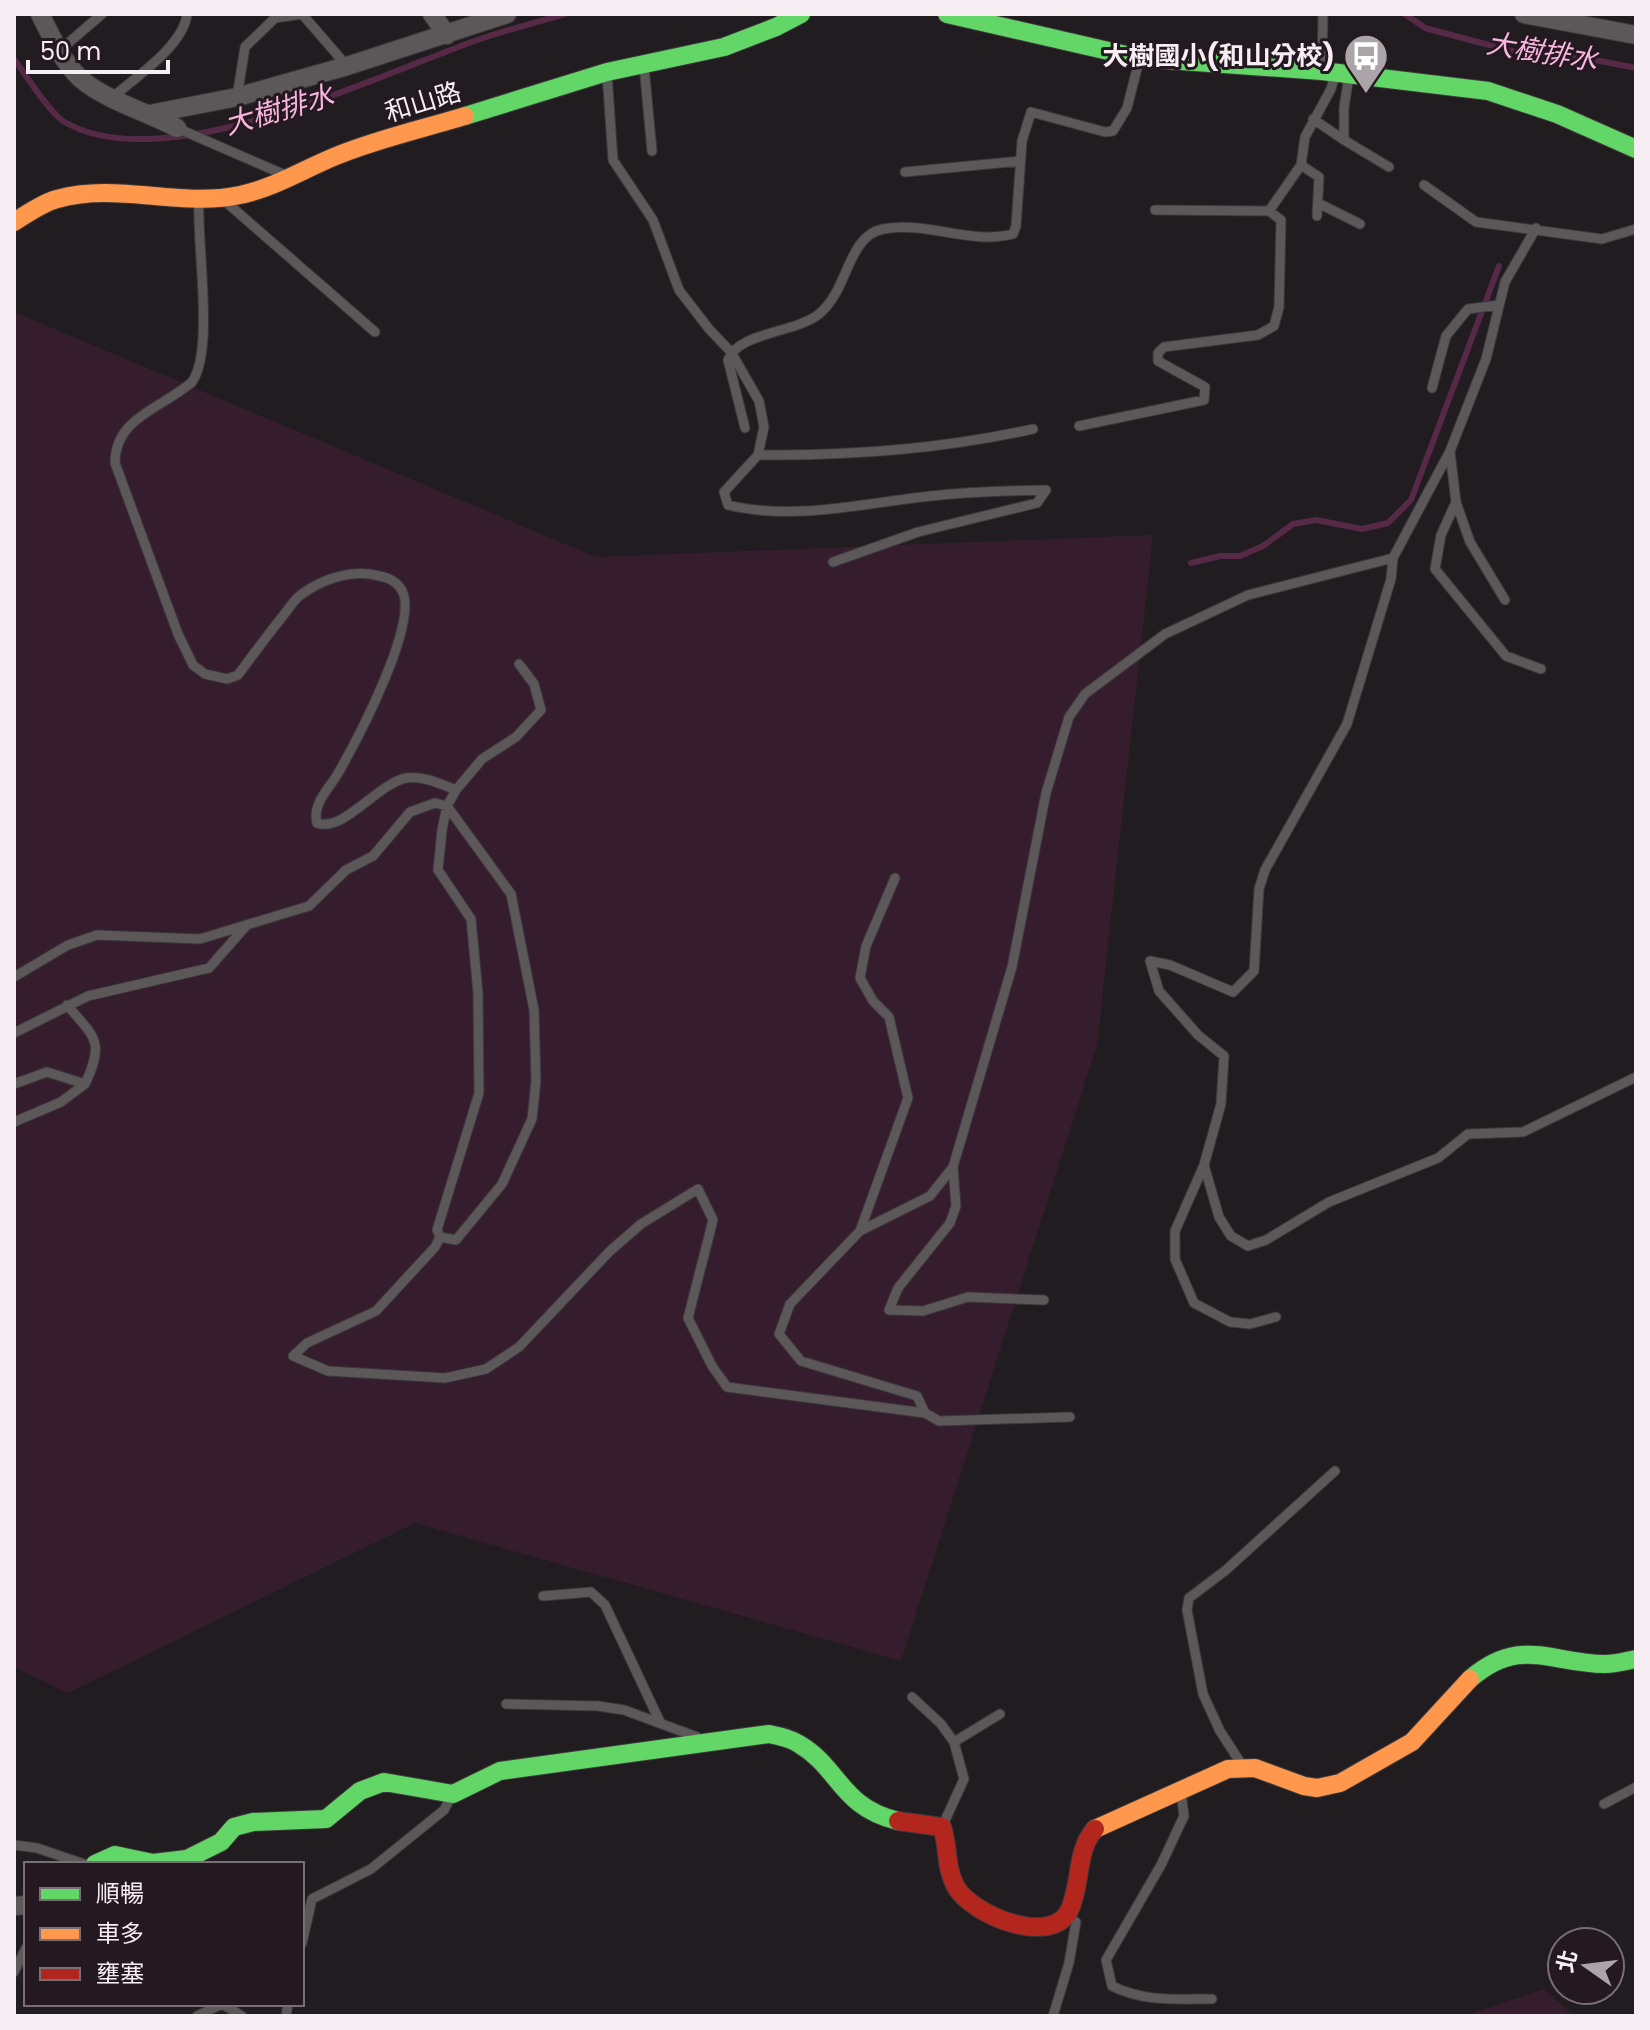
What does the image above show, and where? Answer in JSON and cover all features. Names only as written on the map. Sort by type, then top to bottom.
[{"type":"street","points":[[40,14],[59,51],[84,82],[177,128]]},
{"type":"street","points":[[432,14],[447,35]]},
{"type":"street","points":[[150,114],[237,97],[347,66],[507,14]]},
{"type":"street","name":"和山路","points":[[14,222],[54,199],[88,193],[123,192],[199,198],[263,189],[338,155],[607,72],[724,47],[801,14]]},
{"type":"street","points":[[947,14],[1139,58],[1336,73],[1488,91],[1557,114],[1636,149]]},
{"type":"street","points":[[1524,14],[1601,22],[1636,35]]},
{"type":"street","points":[[162,1862],[187,1859],[221,1842],[234,1827],[253,1822],[326,1819],[360,1791],[384,1782],[453,1794],[500,1771],[769,1734],[788,1738],[803,1746],[852,1798],[868,1810],[888,1819],[942,1827],[951,1876],[963,1897],[976,1911],[1007,1922],[1036,1927],[1056,1924],[1067,1916],[1079,1860],[1093,1830],[1181,1790],[1242,1765],[1306,1789],[1336,1785],[1417,1739],[1465,1683],[1496,1661],[1511,1655],[1608,1664],[1636,1659]]},
{"type":"street","points":[[99,1862],[115,1855],[148,1862]]},
{"type":"lane","points":[[59,51],[102,14]]},
{"type":"lane","points":[[113,97],[172,45],[183,31],[187,14]]},
{"type":"lane","points":[[237,97],[245,47],[275,18],[302,14],[347,66]]},
{"type":"lane","points":[[1323,14],[1344,108],[1344,140]]},
{"type":"lane","points":[[745,428],[728,360],[731,352],[743,343],[803,324],[817,316],[839,292],[859,243],[867,235],[883,229],[917,227],[998,238],[1013,234],[1024,128],[1031,112],[1105,132],[1113,131],[1127,108],[1139,58]]},
{"type":"lane","points":[[644,65],[652,151]]},
{"type":"lane","points":[[607,72],[613,160],[653,220],[679,290],[731,352],[759,401],[764,427],[758,455],[724,492],[728,505],[751,510],[812,509],[944,494],[1046,490],[1037,503],[918,532],[833,562]]},
{"type":"lane","points":[[1269,211],[1301,165],[1305,137],[1331,89],[1336,73]]},
{"type":"lane","points":[[1313,119],[1389,167]]},
{"type":"lane","points":[[177,128],[288,176]]},
{"type":"lane","points":[[905,172],[1020,161]]},
{"type":"lane","points":[[1301,165],[1319,177],[1317,216]]},
{"type":"lane","points":[[1424,185],[1476,222],[1602,239],[1636,229]]},
{"type":"lane","points":[[221,197],[375,332]]},
{"type":"lane","points":[[199,198],[197,224],[202,251],[203,355],[191,383],[134,422],[121,434],[115,446],[115,463],[178,634],[193,665],[205,674],[227,679],[238,675],[300,595],[336,577],[357,572],[390,578],[403,591],[406,608],[398,643],[373,705],[337,776],[318,804],[315,814],[317,823],[326,826],[337,823],[388,784],[407,778],[456,790]]},
{"type":"lane","points":[[1318,203],[1360,224]]},
{"type":"lane","points":[[1079,426],[1204,400],[1205,387],[1158,361],[1158,353],[1164,347],[1258,335],[1274,326],[1279,307],[1281,220],[1269,211],[1155,210]]},
{"type":"lane","points":[[1276,1317],[1250,1324],[1230,1322],[1194,1303],[1175,1259],[1175,1231],[1204,1165],[1221,1104],[1224,1056],[1198,1035],[1159,991],[1150,961],[1170,965],[1233,992],[1254,971],[1262,879],[1347,724],[1391,579],[1393,558],[1450,451],[1486,359],[1505,282],[1536,228]]},
{"type":"lane","points":[[1432,388],[1446,336],[1468,309],[1499,305]]},
{"type":"lane","points":[[758,455],[829,456],[971,443],[1033,429]]},
{"type":"lane","points":[[1450,451],[1456,502],[1470,542],[1505,600]]},
{"type":"lane","points":[[1456,502],[1441,535],[1435,569],[1506,656],[1541,669]]},
{"type":"lane","points":[[1044,1300],[968,1297],[923,1311],[889,1310],[898,1288],[950,1223],[956,1206],[953,1167],[1012,967],[1046,793],[1069,717],[1085,694],[1165,634],[1248,595],[1393,558]]},
{"type":"lane","points":[[519,664],[534,684],[541,710],[516,737],[482,759],[456,790],[447,806],[442,830],[438,870],[471,919],[478,993],[479,1093],[437,1230],[440,1237],[435,1247],[376,1311],[307,1343],[293,1356],[328,1371],[445,1378],[486,1369],[519,1347],[610,1251],[641,1224],[698,1189],[713,1220],[688,1318],[712,1366],[727,1387],[925,1413],[939,1421],[1070,1417]]},
{"type":"lane","points":[[14,977],[68,945],[97,935],[200,939],[309,906],[346,870],[373,856],[410,812],[435,803],[447,806],[511,894],[534,1010],[536,1081],[532,1119],[502,1184],[456,1240],[440,1237]]},
{"type":"lane","points":[[860,1231],[908,1098],[889,1017],[873,1001],[860,978],[866,946],[895,878]]},
{"type":"lane","points":[[14,1033],[88,996],[209,968],[246,926]]},
{"type":"lane","points":[[14,1122],[61,1102],[85,1084],[97,1060],[94,1037],[67,1005]]},
{"type":"lane","points":[[14,1084],[47,1072],[85,1084]]},
{"type":"lane","points":[[1204,1165],[1219,1217],[1231,1236],[1248,1246],[1266,1240],[1329,1202],[1438,1158],[1468,1134],[1523,1132],[1636,1077]]},
{"type":"lane","points":[[925,1413],[917,1396],[801,1361],[779,1334],[790,1304],[860,1231],[930,1196],[953,1167]]},
{"type":"lane","points":[[1242,1765],[1220,1731],[1203,1694],[1187,1610],[1189,1598],[1226,1570],[1335,1471]]},
{"type":"lane","points":[[543,1596],[591,1592],[605,1605],[660,1722]]},
{"type":"lane","points":[[912,1697],[941,1724],[954,1742],[964,1779],[942,1827]]},
{"type":"lane","points":[[506,1704],[598,1706],[624,1710],[708,1741]]},
{"type":"lane","points":[[954,1742],[1000,1714]]},
{"type":"lane","points":[[1604,1804],[1636,1787]]},
{"type":"lane","points":[[1181,1790],[1184,1816],[1161,1865],[1106,1960],[1112,1986],[1129,1994],[1147,1999],[1212,1999]]},
{"type":"lane","points":[[304,1934],[312,1899],[371,1869],[444,1810],[453,1794]]},
{"type":"lane","points":[[14,1845],[37,1848],[78,1862]]},
{"type":"lane","points":[[1053,2016],[1069,1963],[1076,1922],[1067,1916]]},
{"type":"lane","points":[[14,1972],[24,1952]]},
{"type":"lane","points":[[197,2016],[218,2006]]},
{"type":"shaded area","points":[[14,312],[596,557],[1153,535],[1097,1045],[901,1661],[415,1523],[68,1693],[14,1667]]},
{"type":"shaded area","points":[[1544,1989],[1546,2006],[1563,2006],[1574,2016],[1464,2016]]},
{"type":"waterway","name":"大樹排水","points":[[14,59],[63,121],[106,136],[156,139],[213,131],[272,116],[483,38],[565,14]]},
{"type":"waterway","name":"大樹排水","points":[[1405,14],[1425,28],[1523,54],[1580,57],[1636,68]]},
{"type":"waterway","points":[[1191,563],[1220,556],[1240,556],[1263,546],[1293,524],[1316,520],[1362,529],[1388,523],[1411,500],[1499,266]]},
{"type":"traffic: fast","points":[[465,116],[607,72],[724,47],[801,14]]},
{"type":"traffic: fast","points":[[947,14],[1139,58],[1322,71],[1488,91],[1557,114],[1636,149]]},
{"type":"traffic: fast","points":[[1470,1679],[1504,1658],[1520,1655],[1605,1664],[1636,1659]]},
{"type":"traffic: fast","points":[[162,1862],[187,1859],[221,1842],[234,1827],[253,1822],[326,1819],[360,1791],[384,1782],[453,1794],[500,1771],[769,1734],[799,1744],[824,1764],[852,1797],[879,1815],[898,1821]]},
{"type":"traffic: fast","points":[[99,1862],[115,1855],[148,1862]]},
{"type":"traffic: slow","points":[[14,222],[51,201],[80,194],[195,199],[253,192],[352,150],[465,116]]},
{"type":"traffic: slow","points":[[1095,1829],[1228,1769],[1255,1768],[1317,1788],[1340,1783],[1412,1742],[1470,1679]]},
{"type":"traffic: jam","points":[[898,1821],[942,1827],[950,1872],[965,1898],[994,1916],[1029,1927],[1059,1921],[1069,1911],[1084,1847],[1095,1829]]},
{"type":"place","name":"大樹國小(和山分校)","points":[[1366,95]]}]
